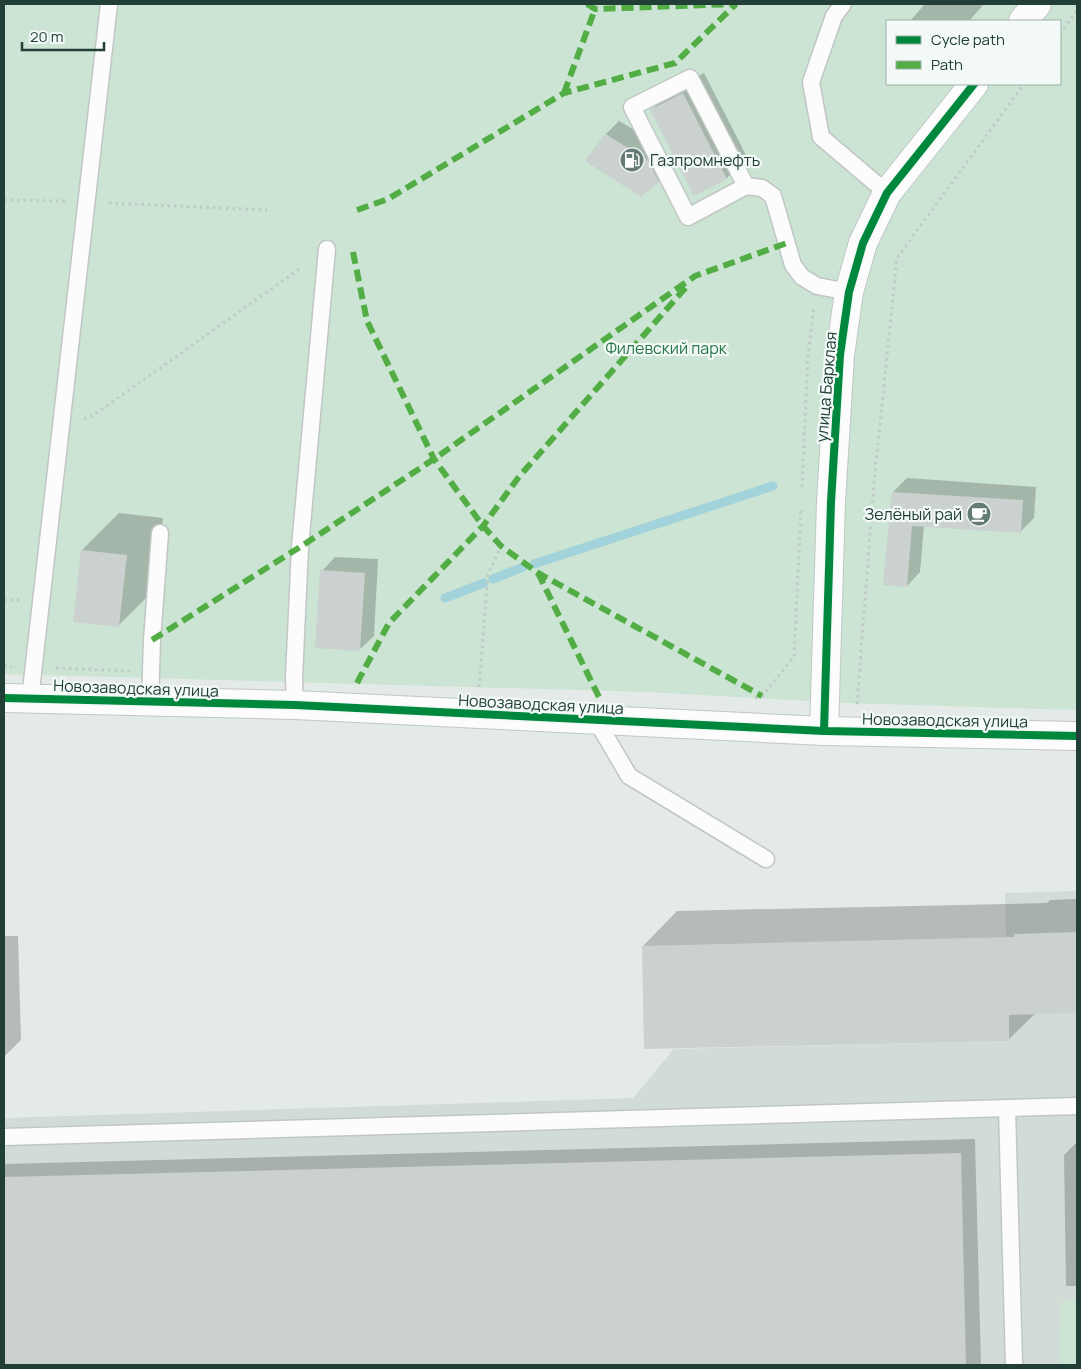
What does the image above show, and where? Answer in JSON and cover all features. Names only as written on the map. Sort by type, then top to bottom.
[{"type":"street","points":[[1024,20],[1037,4]]},
{"type":"street","name":"улица Барклая","points":[[824,731],[831,502],[840,356],[849,292],[863,243],[887,194],[973,85]]},
{"type":"street","name":"Новозаводская улица","points":[[17,698],[150,703],[295,705],[824,731],[1077,736]]},
{"type":"lane","points":[[17,698],[34,668],[109,4]]},
{"type":"lane","points":[[844,4],[834,16],[811,82],[820,136],[887,194]]},
{"type":"lane","points":[[746,186],[690,78],[632,107],[688,217],[746,186],[762,188],[773,196],[793,265],[802,277],[817,286],[849,292]]},
{"type":"lane","points":[[295,705],[294,678],[300,547],[327,249]]},
{"type":"lane","points":[[150,703],[160,533]]},
{"type":"lane","points":[[596,720],[629,776],[766,859]]},
{"type":"lane","points":[[4,1137],[1077,1106]]},
{"type":"lane","points":[[1007,1108],[1014,1365]]},
{"type":"path","points":[[1061,33],[1077,10]]},
{"type":"path","points":[[854,732],[874,482],[897,258],[1023,85]]},
{"type":"path","points":[[4,200],[267,210]]},
{"type":"path","points":[[84,419],[94,415],[327,249]]},
{"type":"path","points":[[801,491],[808,354],[817,286]]},
{"type":"path","points":[[746,700],[762,696],[794,657],[801,500]]},
{"type":"path","points":[[488,690],[478,689],[488,574],[501,546]]},
{"type":"path","points":[[4,666],[151,671]]},
{"type":"shaded area","points":[[1077,891],[1077,1365],[4,1365],[4,1118],[633,1098],[674,1049],[1009,1041],[1005,893]]},
{"type":"green space","name":"Филевский парк","points":[[4,4],[1077,4],[1077,710],[845,703],[647,692],[4,674]]},
{"type":"green space","points":[[1077,1299],[1077,1365],[1062,1365],[1059,1359],[1061,1303]]},
{"type":"building","points":[[683,93],[727,179],[694,196],[650,110]]},
{"type":"building","points":[[605,134],[647,159],[659,182],[641,197],[585,161]]},
{"type":"building","points":[[892,492],[1023,500],[1021,533],[912,526],[907,587],[883,585]]},
{"type":"building","points":[[81,550],[127,555],[119,627],[73,622]]},
{"type":"building","points":[[320,570],[365,573],[360,651],[315,648]]},
{"type":"building","points":[[1077,932],[1077,1013],[1009,1015],[1009,1041],[644,1049],[642,946],[1014,937],[1014,934]]},
{"type":"building","points":[[961,1153],[966,1365],[4,1365],[4,1177]]},
{"type":"waterway","points":[[534,564],[773,486]]},
{"type":"waterway","points":[[493,579],[523,567]]},
{"type":"waterway","points":[[445,598],[484,583]]},
{"type":"marked path","points":[[587,4],[595,9],[736,4]]},
{"type":"marked path","points":[[357,210],[388,199],[564,93],[675,63],[736,4]]},
{"type":"marked path","points":[[564,93],[595,9]]},
{"type":"marked path","points":[[152,640],[300,547],[434,459],[695,276],[787,243]]},
{"type":"marked path","points":[[353,252],[367,321],[434,459],[483,526],[501,546],[538,573],[762,696]]},
{"type":"marked path","points":[[357,683],[389,623],[483,526],[518,478],[687,286]]},
{"type":"marked path","points":[[538,573],[599,697]]},
{"type":"cycle path","points":[[824,731],[831,502],[840,355],[849,292],[863,243],[887,193],[973,85]]},
{"type":"cycle path","points":[[4,698],[295,705],[824,731],[1077,736]]},
{"type":"place","name":"Газпромнефть","points":[[632,160]]},
{"type":"place","name":"Зелёный рай","points":[[979,514]]}]
